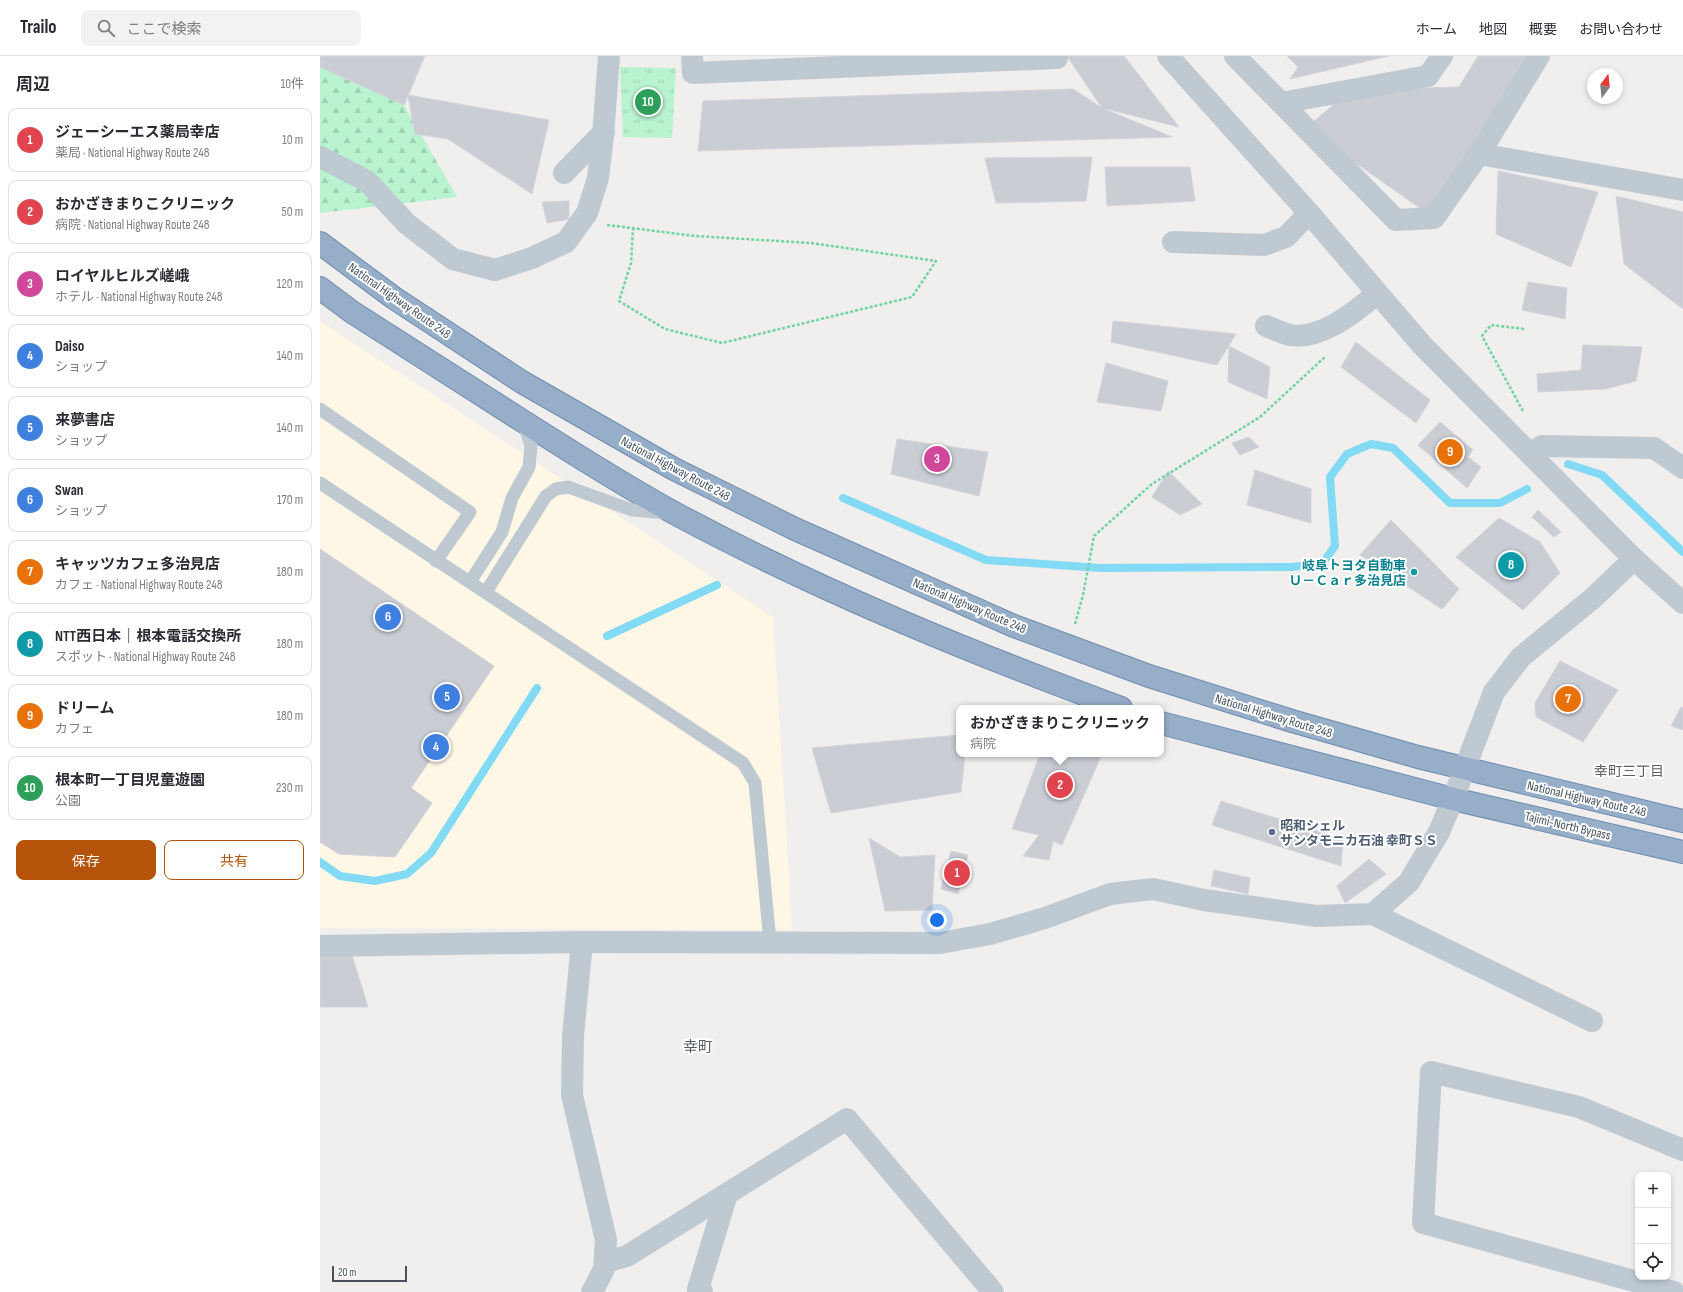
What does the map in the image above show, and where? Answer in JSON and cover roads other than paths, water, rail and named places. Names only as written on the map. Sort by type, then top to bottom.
[{"type":"highway","name":"National Highway Route 248","points":[[320,243],[394,298],[522,382],[674,469],[795,529],[1014,626],[1149,676],[1284,718],[1418,757],[1683,821]]},
{"type":"highway","points":[[320,288],[352,312],[592,466],[676,514],[812,582],[917,629],[1113,705]]},
{"type":"highway","points":[[1164,724],[1453,798]]},
{"type":"highway","name":"Tajimi-North Bypass","points":[[1453,798],[1683,852]]},
{"type":"street","points":[[320,158],[367,180],[407,224],[453,259],[495,270],[532,258],[566,242],[587,213],[598,178],[604,132],[610,56]]},
{"type":"street","points":[[692,56],[694,74],[1056,58],[1055,56]]},
{"type":"street","points":[[1168,56],[1309,213],[1422,345],[1634,559],[1683,603]]},
{"type":"street","points":[[1235,56],[1396,220],[1434,218],[1479,154],[1539,56]]},
{"type":"street","points":[[1281,103],[1428,76],[1442,56]]},
{"type":"street","points":[[564,173],[604,132]]},
{"type":"street","points":[[1479,154],[1683,190]]},
{"type":"street","points":[[1173,242],[1264,245],[1286,236],[1309,213]]},
{"type":"street","points":[[1266,326],[1290,335],[1310,334],[1342,320],[1358,310],[1377,293]]},
{"type":"street","points":[[1530,454],[1542,446],[1654,448],[1683,468]]},
{"type":"street","points":[[1373,914],[1409,882],[1439,832],[1494,692],[1521,657],[1592,599],[1634,559]]},
{"type":"street","points":[[320,946],[582,942],[940,943],[990,934],[1044,918],[1110,894],[1153,889],[1204,900],[1316,916],[1373,914],[1592,1021]]},
{"type":"street","points":[[582,942],[573,1036],[572,1096],[606,1240],[604,1269],[592,1292]]},
{"type":"street","points":[[1674,1292],[1423,1223],[1431,1072],[1579,1107],[1683,1150]]},
{"type":"street","points":[[605,1262],[627,1256],[847,1119],[993,1292]]},
{"type":"street","points":[[702,1292],[698,1289],[727,1194]]},
{"type":"lane","points":[[320,409],[470,512],[436,561]]},
{"type":"lane","points":[[470,582],[502,532],[512,498],[529,467],[531,446],[522,421]]},
{"type":"lane","points":[[320,482],[436,561],[486,592],[743,763],[755,783],[770,942]]},
{"type":"lane","points":[[486,592],[546,496],[556,489],[568,487],[632,510],[676,514]]},
{"type":"waterway","points":[[843,498],[986,560],[1100,568],[1291,567],[1310,565],[1324,561],[1335,546],[1330,477],[1347,454],[1371,444],[1393,448],[1450,503],[1500,503],[1527,489]]},
{"type":"waterway","points":[[1568,464],[1602,475],[1683,552]]},
{"type":"waterway","points":[[607,636],[717,585]]},
{"type":"waterway","points":[[320,862],[340,876],[375,881],[407,874],[431,853],[537,688]]},
{"type":"place","name":"根本町一丁目児童遊園","points":[[648,102]]},
{"type":"place","name":"ドリーム","points":[[1450,452]]},
{"type":"place","name":"ロイヤルヒルズ嵯峨","points":[[937,459]]},
{"type":"place","name":"NTT西日本｜根本電話交換所","points":[[1511,565]]},
{"type":"place","name":"岐阜トヨタ自動車 Ｕ－Ｃａｒ多治見店","points":[[1414,572]]},
{"type":"place","name":"Swan","points":[[388,617]]},
{"type":"place","name":"来夢書店","points":[[447,697]]},
{"type":"place","name":"キャッツカフェ多治見店","points":[[1568,699]]},
{"type":"place","name":"Daiso","points":[[436,747]]},
{"type":"place","name":"おかざきまりこクリニック","points":[[1060,785]]},
{"type":"place","name":"昭和シェル サンタモニカ石油 幸町ＳＳ","points":[[1272,832]]},
{"type":"place","name":"ジェーシーエス薬局幸店","points":[[957,873]]},
{"type":"district","name":"幸町三丁目","points":[[1629,771]]},
{"type":"district","name":"幸町","points":[[698,1047]]}]
